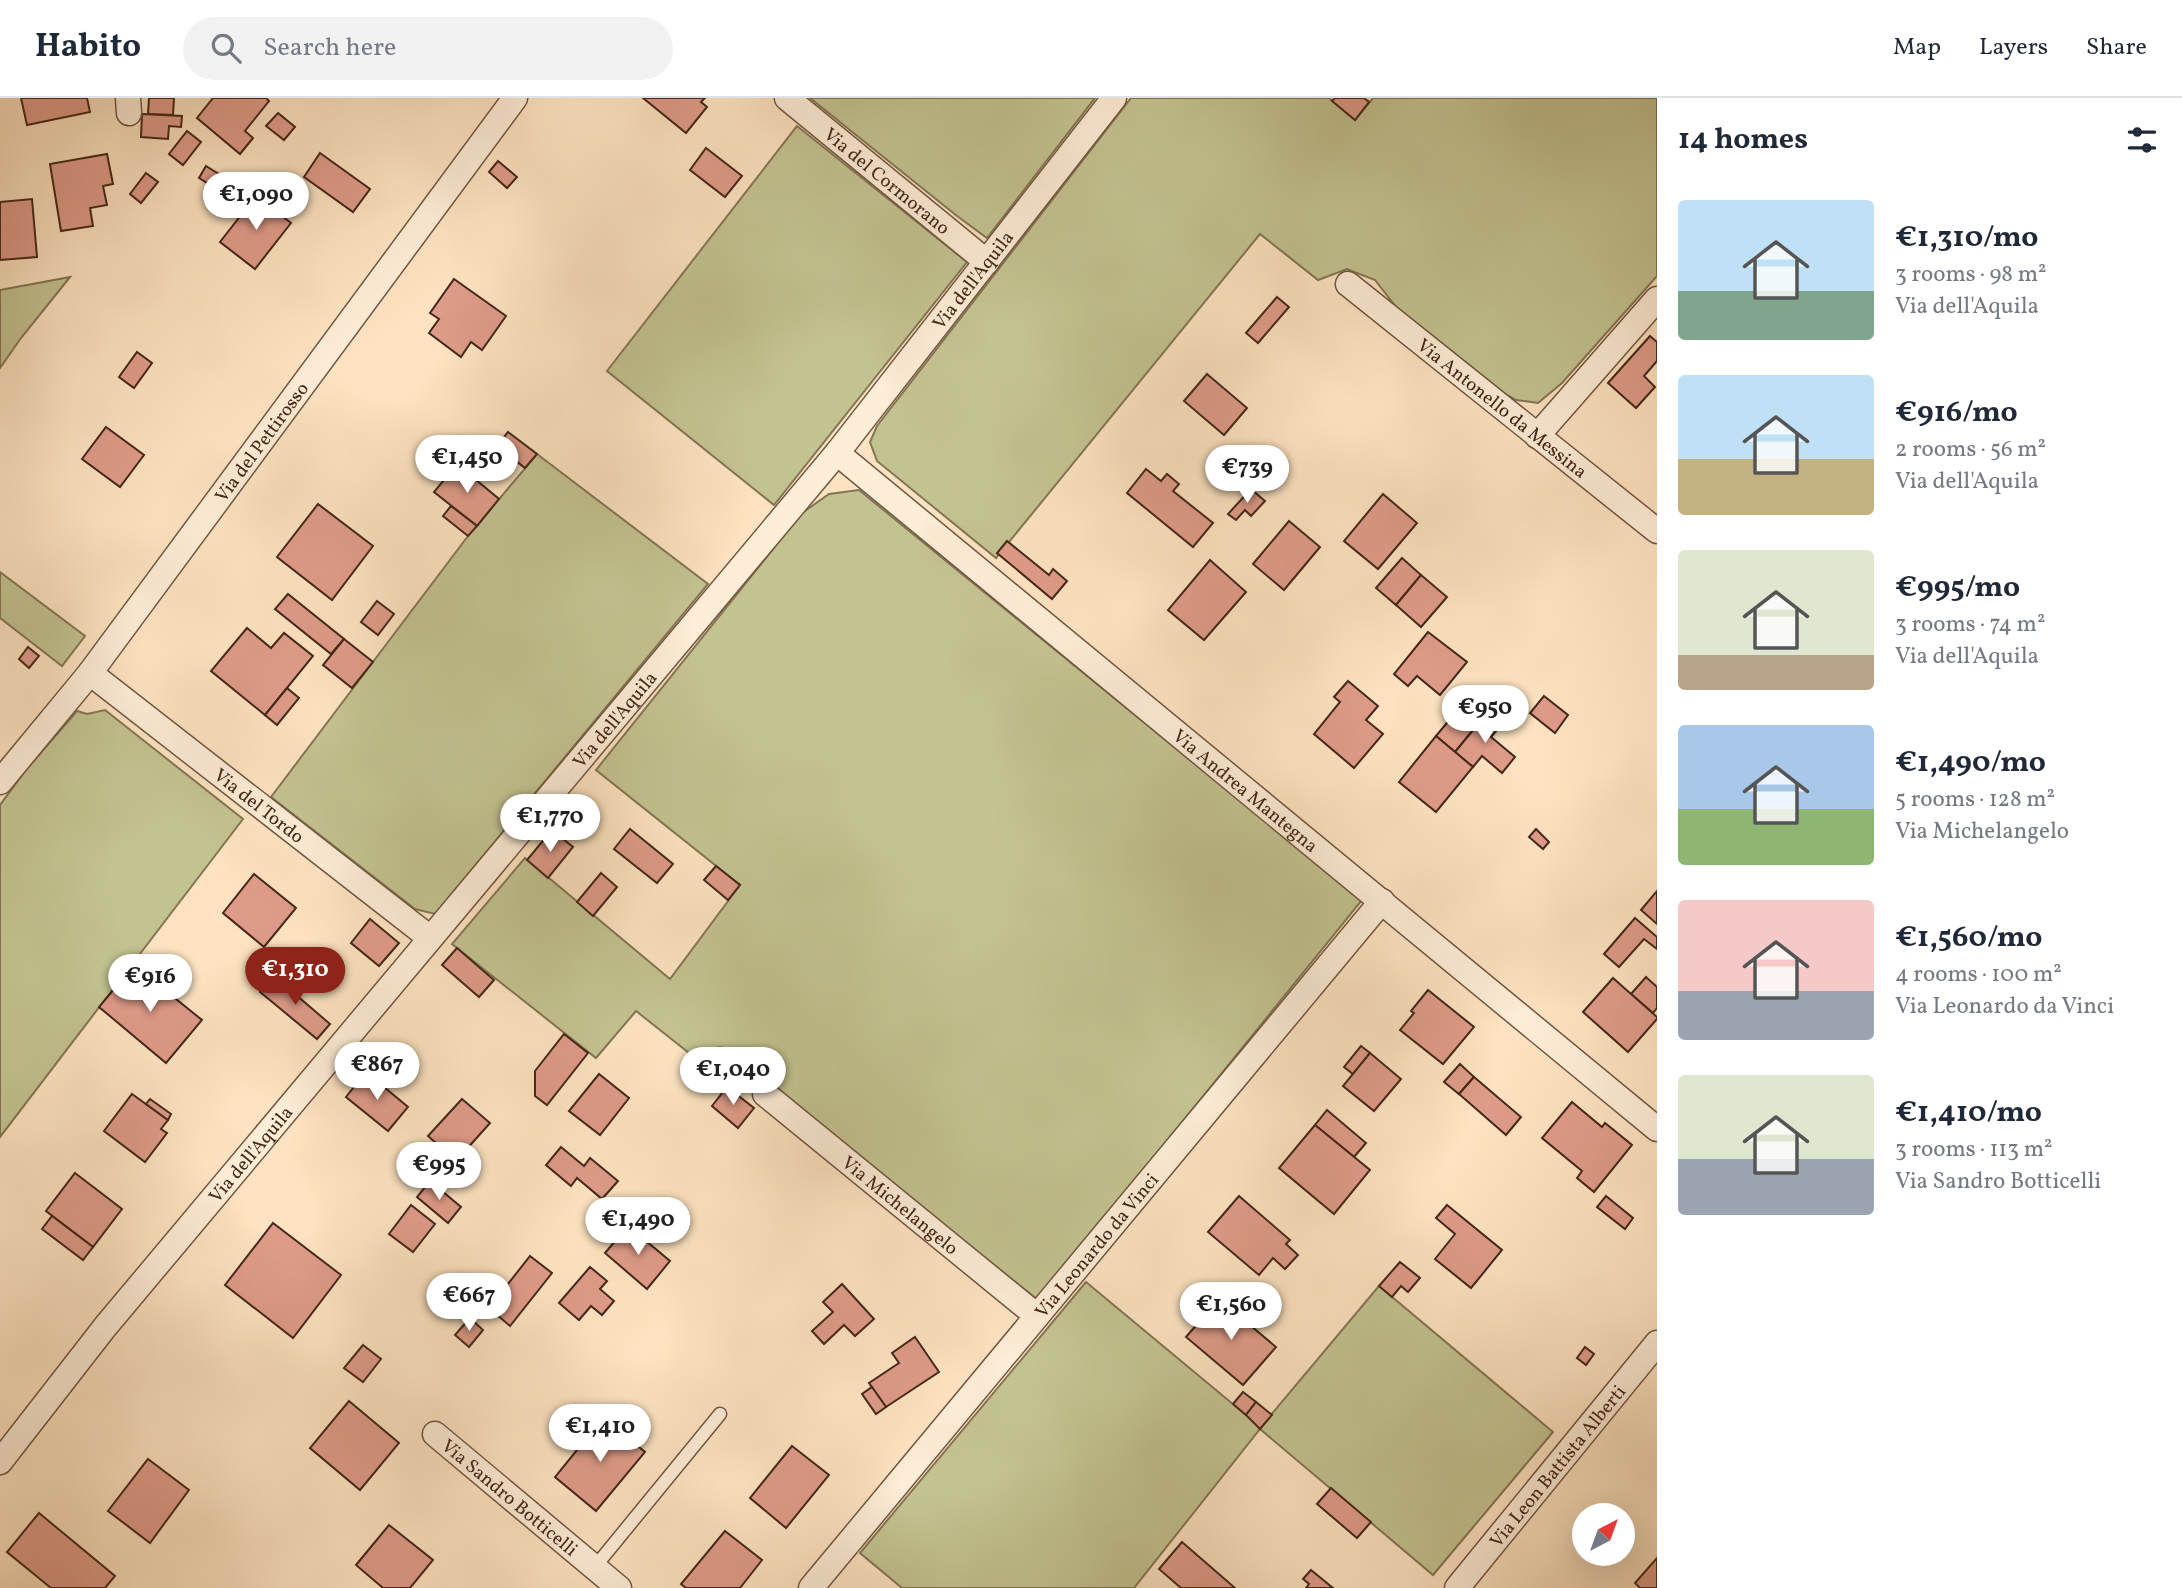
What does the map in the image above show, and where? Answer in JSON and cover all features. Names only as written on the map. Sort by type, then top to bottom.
[{"type":"street","name":"Via del Pettirosso","points":[[0,782],[89,673],[515,98]]},
{"type":"street","name":"Via del Cormorano","points":[[788,98],[987,262]]},
{"type":"street","name":"Via dell'Aquila","points":[[0,1462],[105,1327],[837,453],[1114,98]]},
{"type":"street","name":"Via Antonello da Messina","points":[[1348,284],[1657,531]]},
{"type":"street","points":[[1536,436],[1657,299]]},
{"type":"street","name":"Via Andrea Mantegna","points":[[837,453],[1657,1129]]},
{"type":"street","name":"Via del Tordo","points":[[89,673],[430,938]]},
{"type":"street","name":"Via Leonardo da Vinci","points":[[811,1588],[1382,901]]},
{"type":"street","name":"Via Michelangelo","points":[[765,1094],[1037,1316]]},
{"type":"street","name":"Via Leon Battista Alberti","points":[[1457,1588],[1657,1343]]},
{"type":"street","name":"Via Sandro Botticelli","points":[[435,1434],[619,1588]]},
{"type":"lane","points":[[594,1567],[720,1414]]},
{"type":"green space","points":[[810,98],[1095,98],[987,238]]},
{"type":"green space","points":[[1131,98],[1329,98],[1355,120],[1373,98],[1657,98],[1657,276],[1562,383],[1538,403],[1516,400],[1493,387],[1400,312],[1375,280],[1347,269],[1318,280],[1260,234],[996,558],[877,461],[870,442],[877,426]]},
{"type":"green space","points":[[797,126],[967,262],[774,505],[607,371]]},
{"type":"green space","points":[[70,277],[21,338],[0,368],[0,290]]},
{"type":"green space","points":[[537,454],[708,584],[435,914],[415,909],[271,797],[468,536]]},
{"type":"green space","points":[[859,490],[1362,900],[1038,1300],[721,1047],[689,1053],[636,1011],[596,1058],[452,944],[525,858],[670,979],[740,885],[596,770],[802,513],[829,494]]},
{"type":"green space","points":[[0,572],[85,636],[62,666],[0,618]]},
{"type":"green space","points":[[105,710],[243,819],[0,1137],[0,805],[77,711],[87,714]]},
{"type":"green space","points":[[1086,1282],[1260,1428],[1379,1286],[1553,1432],[1433,1575],[1260,1429],[1134,1588],[902,1588],[860,1553]]},
{"type":"building","points":[[21,98],[87,98],[90,112],[27,125]]},
{"type":"building","points":[[149,98],[174,98],[173,115],[148,114]]},
{"type":"building","points":[[213,98],[266,98],[269,101],[245,131],[253,138],[240,154],[197,118]]},
{"type":"building","points":[[643,98],[705,98],[701,102],[707,107],[686,133]]},
{"type":"building","points":[[1335,98],[1364,98],[1369,102],[1355,120],[1332,101]]},
{"type":"building","points":[[278,113],[295,127],[284,140],[266,126]]},
{"type":"building","points":[[142,114],[182,116],[181,127],[169,126],[168,139],[141,137]]},
{"type":"building","points":[[187,131],[201,142],[183,165],[169,154]]},
{"type":"building","points":[[706,148],[742,176],[725,197],[690,170]]},
{"type":"building","points":[[320,153],[370,189],[353,212],[304,177]]},
{"type":"building","points":[[107,154],[113,184],[103,186],[107,205],[90,208],[93,226],[61,231],[50,164]]},
{"type":"building","points":[[498,161],[517,177],[507,188],[489,172]]},
{"type":"building","points":[[206,166],[227,179],[220,191],[199,178]]},
{"type":"building","points":[[146,173],[158,182],[141,203],[130,194]]},
{"type":"building","points":[[256,196],[291,223],[255,269],[220,242]]},
{"type":"building","points":[[32,199],[37,257],[0,260],[0,202]]},
{"type":"building","points":[[454,279],[506,316],[482,350],[471,342],[461,357],[429,333],[439,319],[430,313]]},
{"type":"building","points":[[1277,297],[1289,307],[1258,343],[1246,333]]},
{"type":"building","points":[[1650,336],[1657,342],[1657,361],[1644,376],[1655,387],[1636,408],[1608,383]]},
{"type":"building","points":[[137,352],[152,363],[134,388],[119,377]]},
{"type":"building","points":[[1207,374],[1247,408],[1224,435],[1184,401]]},
{"type":"building","points":[[106,427],[144,455],[120,487],[82,459]]},
{"type":"building","points":[[508,432],[537,454],[525,468],[497,446]]},
{"type":"building","points":[[457,464],[499,499],[477,526],[434,492]]},
{"type":"building","points":[[1146,469],[1161,481],[1167,474],[1179,484],[1173,491],[1213,523],[1193,547],[1127,493]]},
{"type":"building","points":[[1251,489],[1265,501],[1251,516],[1245,510],[1236,520],[1228,514]]},
{"type":"building","points":[[1383,494],[1417,523],[1378,569],[1344,541]]},
{"type":"building","points":[[318,504],[373,546],[332,600],[277,557]]},
{"type":"building","points":[[451,506],[477,526],[468,536],[443,516]]},
{"type":"building","points":[[1289,521],[1320,547],[1284,590],[1253,564]]},
{"type":"building","points":[[1007,541],[1049,575],[1053,569],[1067,581],[1052,599],[997,553]]},
{"type":"building","points":[[1402,558],[1421,575],[1396,605],[1376,588]]},
{"type":"building","points":[[1210,560],[1246,592],[1204,640],[1168,610]]},
{"type":"building","points":[[1421,575],[1447,597],[1421,627],[1396,605]]},
{"type":"building","points":[[288,594],[344,639],[331,654],[275,609]]},
{"type":"building","points":[[377,601],[394,614],[378,635],[361,622]]},
{"type":"building","points":[[247,628],[271,648],[284,633],[313,656],[265,715],[211,671]]},
{"type":"building","points":[[1428,632],[1467,662],[1440,695],[1417,676],[1408,686],[1394,674]]},
{"type":"building","points":[[344,639],[373,662],[352,688],[323,665]]},
{"type":"building","points":[[28,647],[39,656],[29,668],[19,659]]},
{"type":"building","points":[[1348,681],[1378,706],[1366,720],[1383,734],[1354,768],[1314,734],[1340,702],[1334,697]]},
{"type":"building","points":[[287,688],[299,698],[277,725],[265,715]]},
{"type":"building","points":[[1476,688],[1494,704],[1455,752],[1436,736]]},
{"type":"building","points":[[1544,696],[1568,715],[1555,733],[1530,713]]},
{"type":"building","points":[[1488,712],[1502,724],[1491,737],[1515,757],[1502,773],[1482,756],[1473,767],[1455,752]]},
{"type":"building","points":[[1436,736],[1473,767],[1436,812],[1399,782]]},
{"type":"building","points":[[630,829],[673,864],[657,883],[614,849]]},
{"type":"building","points":[[1536,829],[1549,842],[1543,849],[1529,837]]},
{"type":"building","points":[[552,830],[573,847],[548,878],[527,860]]},
{"type":"building","points":[[716,866],[740,885],[728,900],[704,880]]},
{"type":"building","points":[[601,873],[617,887],[593,916],[577,902]]},
{"type":"building","points":[[254,874],[296,908],[264,947],[223,913]]},
{"type":"building","points":[[1657,891],[1657,924],[1641,910]]},
{"type":"building","points":[[1635,918],[1657,937],[1657,949],[1644,939],[1619,967],[1604,954]]},
{"type":"building","points":[[370,919],[399,943],[379,966],[351,943]]},
{"type":"building","points":[[457,948],[494,980],[479,997],[442,965]]},
{"type":"building","points":[[134,965],[202,1020],[166,1063],[99,1007]]},
{"type":"building","points":[[274,976],[330,1024],[317,1039],[260,992]]},
{"type":"building","points":[[1646,977],[1657,987],[1657,1008],[1653,1013],[1631,994]]},
{"type":"building","points":[[1613,978],[1657,1017],[1628,1052],[1583,1012]]},
{"type":"building","points":[[1428,990],[1474,1027],[1443,1064],[1400,1030]]},
{"type":"building","points":[[564,1034],[588,1053],[547,1105],[535,1096],[535,1071]]},
{"type":"building","points":[[1361,1046],[1370,1053],[1353,1074],[1344,1067]]},
{"type":"building","points":[[1370,1053],[1401,1079],[1374,1111],[1343,1086]]},
{"type":"building","points":[[1460,1064],[1474,1077],[1459,1094],[1444,1082]]},
{"type":"building","points":[[366,1072],[408,1107],[388,1131],[346,1097]]},
{"type":"building","points":[[599,1074],[629,1098],[600,1135],[569,1111]]},
{"type":"building","points":[[1474,1077],[1521,1117],[1506,1135],[1459,1094]]},
{"type":"building","points":[[727,1087],[754,1108],[738,1128],[712,1106]]},
{"type":"building","points":[[132,1094],[168,1120],[161,1129],[167,1133],[145,1162],[104,1131]]},
{"type":"building","points":[[150,1099],[171,1114],[168,1120],[146,1104]]},
{"type":"building","points":[[462,1099],[490,1123],[456,1161],[428,1136]]},
{"type":"building","points":[[1572,1102],[1602,1127],[1605,1123],[1632,1145],[1594,1192],[1577,1178],[1582,1171],[1542,1138]]},
{"type":"building","points":[[1327,1110],[1366,1143],[1354,1157],[1315,1125]]},
{"type":"building","points":[[1315,1125],[1370,1170],[1334,1214],[1279,1168]]},
{"type":"building","points":[[561,1147],[584,1166],[590,1158],[618,1181],[602,1199],[577,1178],[571,1186],[546,1165]]},
{"type":"building","points":[[75,1173],[122,1209],[93,1247],[46,1211]]},
{"type":"building","points":[[430,1181],[461,1207],[448,1223],[417,1197]]},
{"type":"building","points":[[1239,1196],[1290,1240],[1286,1244],[1298,1255],[1285,1269],[1273,1258],[1259,1275],[1208,1232]]},
{"type":"building","points":[[1606,1196],[1633,1218],[1625,1229],[1597,1207]]},
{"type":"building","points":[[411,1205],[435,1224],[413,1252],[389,1234]]},
{"type":"building","points":[[1447,1205],[1502,1250],[1471,1288],[1435,1259],[1455,1234],[1436,1218]]},
{"type":"building","points":[[52,1216],[93,1247],[83,1260],[42,1229]]},
{"type":"building","points":[[273,1223],[341,1275],[293,1338],[225,1285]]},
{"type":"building","points":[[628,1226],[670,1261],[647,1289],[605,1253]]},
{"type":"building","points":[[530,1256],[552,1273],[510,1326],[489,1308]]},
{"type":"building","points":[[1400,1262],[1420,1278],[1408,1292],[1401,1286],[1392,1297],[1379,1286]]},
{"type":"building","points":[[590,1267],[607,1281],[600,1289],[614,1301],[602,1315],[591,1306],[579,1320],[559,1303]]},
{"type":"building","points":[[842,1284],[874,1319],[855,1336],[844,1325],[824,1344],[812,1331],[833,1312],[823,1302]]},
{"type":"building","points":[[1219,1299],[1276,1347],[1243,1385],[1186,1337]]},
{"type":"building","points":[[470,1318],[483,1330],[469,1347],[455,1335]]},
{"type":"building","points":[[915,1337],[939,1372],[886,1407],[869,1383],[899,1363],[892,1353]]},
{"type":"building","points":[[363,1345],[381,1359],[363,1382],[344,1368]]},
{"type":"building","points":[[1585,1347],[1594,1354],[1586,1365],[1577,1358]]},
{"type":"building","points":[[872,1387],[886,1407],[876,1414],[862,1394]]},
{"type":"building","points":[[1243,1392],[1256,1402],[1246,1415],[1233,1404]]},
{"type":"building","points":[[349,1401],[399,1443],[360,1490],[310,1448]]},
{"type":"building","points":[[1256,1402],[1272,1415],[1260,1429],[1246,1415]]},
{"type":"building","points":[[603,1418],[645,1452],[596,1511],[555,1477]]},
{"type":"building","points":[[792,1446],[829,1475],[786,1528],[750,1498]]},
{"type":"building","points":[[148,1459],[189,1490],[150,1543],[108,1511]]},
{"type":"building","points":[[1331,1488],[1371,1522],[1357,1538],[1317,1504]]},
{"type":"building","points":[[39,1513],[115,1576],[105,1588],[51,1588],[7,1552]]},
{"type":"building","points":[[389,1525],[433,1560],[410,1588],[383,1588],[356,1565]]},
{"type":"building","points":[[725,1531],[762,1560],[740,1588],[686,1588],[681,1584]]},
{"type":"building","points":[[1182,1542],[1235,1588],[1181,1588],[1159,1569]]},
{"type":"building","points":[[1657,1558],[1657,1588],[1640,1588],[1635,1583]]},
{"type":"building","points":[[1311,1570],[1333,1588],[1306,1588],[1309,1584],[1303,1579]]}]
